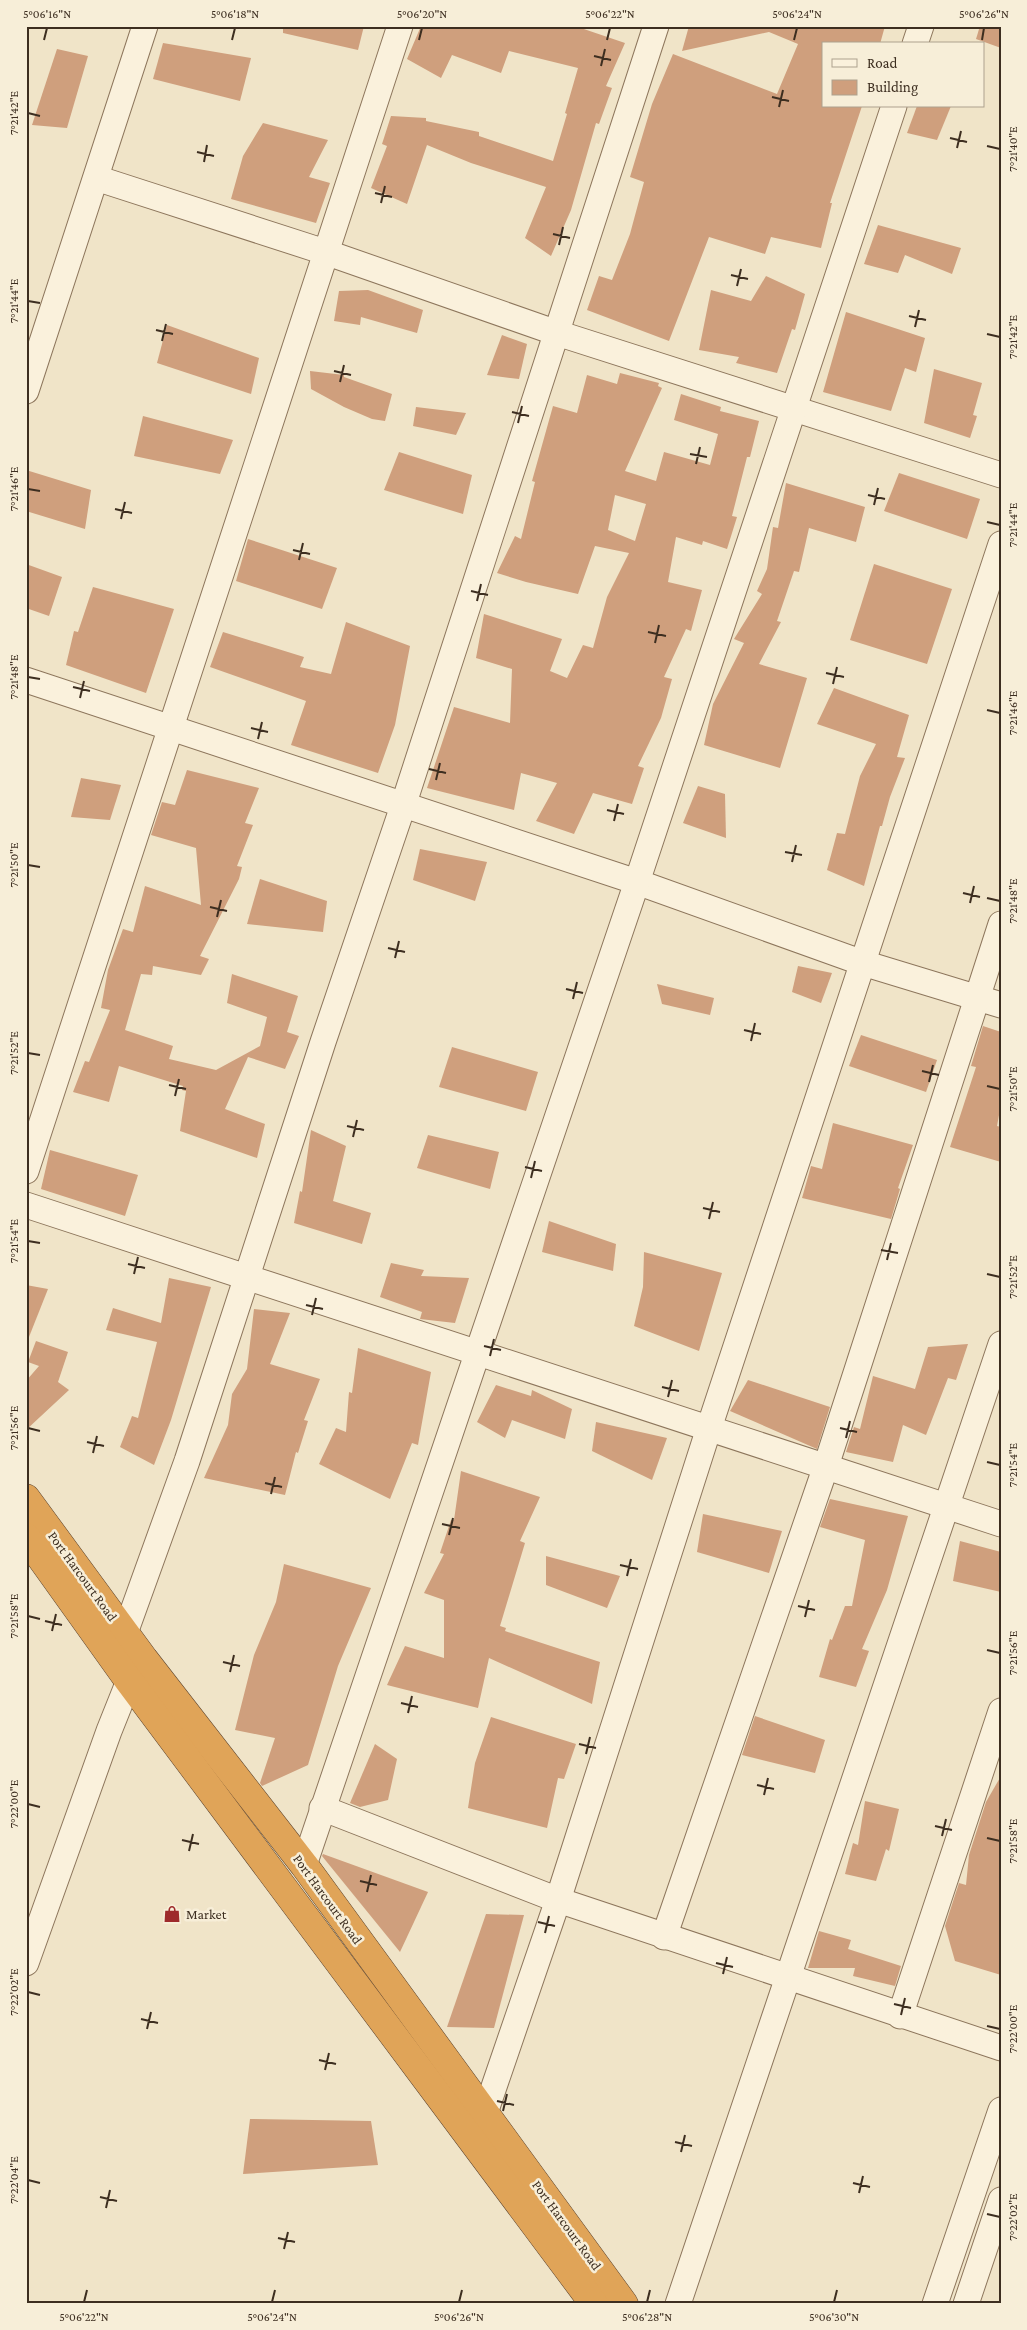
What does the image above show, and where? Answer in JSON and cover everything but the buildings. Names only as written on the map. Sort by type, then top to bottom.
[{"type":"highway","name":"Port Harcourt Road","points":[[26,1498],[124,1633],[304,1864],[624,2304]]},
{"type":"highway","name":"Port Harcourt Road","points":[[26,1537],[129,1681],[594,2304]]},
{"type":"street","points":[[26,390],[145,26]]},
{"type":"street","points":[[26,1171],[328,252],[400,26]]},
{"type":"street","points":[[124,1633],[187,1462],[323,1042],[403,806],[558,333],[656,26]]},
{"type":"street","points":[[916,42],[921,26]]},
{"type":"street","points":[[304,1864],[479,1354],[893,108]]},
{"type":"street","points":[[96,178],[328,252],[558,333],[1001,475]]},
{"type":"street","points":[[485,2113],[558,1900],[709,1428],[1001,544]]},
{"type":"street","points":[[26,680],[637,882],[863,963],[1001,1005]]},
{"type":"street","points":[[664,1937],[826,1466],[1001,924]]},
{"type":"street","points":[[26,1205],[1001,1524]]},
{"type":"street","points":[[678,2304],[1001,1344]]},
{"type":"street","points":[[26,1963],[105,1740],[129,1681],[144,1659]]},
{"type":"street","points":[[900,2016],[1001,1711]]},
{"type":"street","points":[[322,1808],[558,1900],[900,2016],[1001,2048]]},
{"type":"street","points":[[935,2304],[1001,2110]]},
{"type":"street","points":[[966,2304],[1001,2200]]},
{"type":"place","name":"Market","points":[[172,1914]]}]
